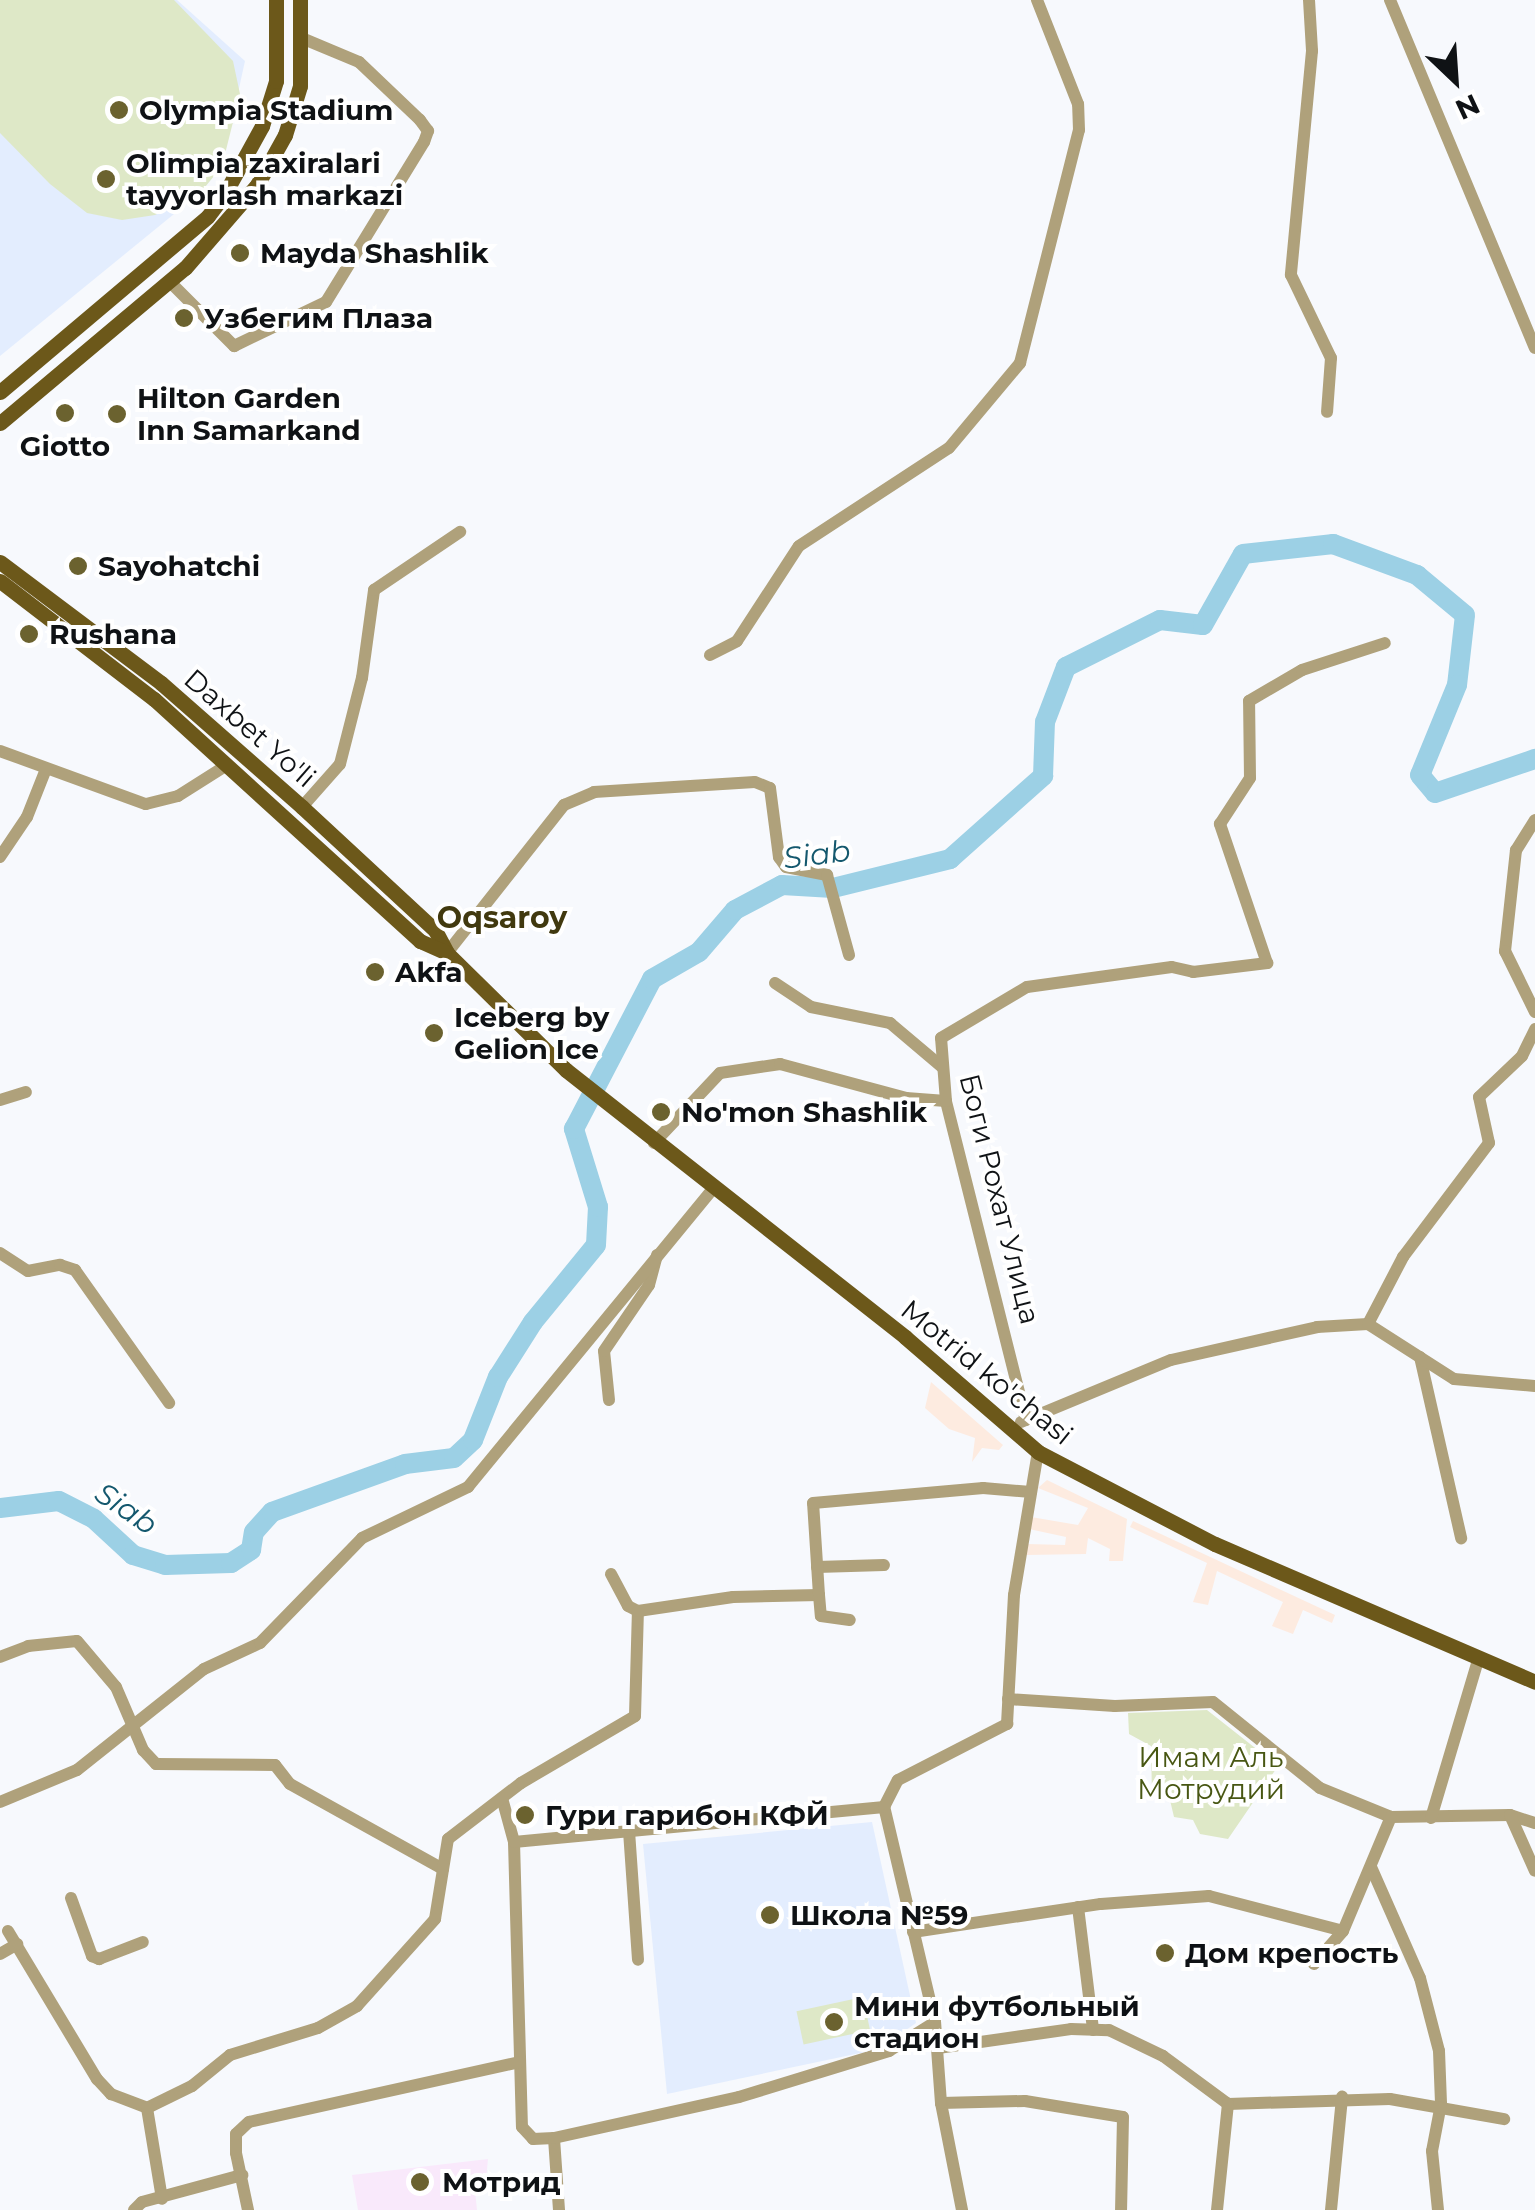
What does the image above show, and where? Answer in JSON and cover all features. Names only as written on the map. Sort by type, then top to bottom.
[{"type":"main road","points":[[0,392],[194,228],[224,195],[262,126],[276,81],[276,0]]},
{"type":"main road","points":[[0,423],[170,282],[224,230],[284,135],[300,86],[304,39],[300,0]]},
{"type":"main road","name":"Daxbet Yo'li","points":[[0,562],[161,683],[302,806],[435,930],[447,952],[566,1070]]},
{"type":"main road","name":"Daxbet Yo'li","points":[[0,581],[154,699],[420,941],[447,952]]},
{"type":"main road","name":"Motrid ko'chasi","points":[[566,1070],[712,1190],[905,1337],[1038,1452],[1216,1544],[1535,1682]]},
{"type":"street","points":[[710,655],[738,641],[799,546],[948,448],[1020,363],[1079,130],[1078,104],[1038,0]]},
{"type":"street","points":[[1309,0],[1312,52],[1292,276],[1331,358],[1327,412]]},
{"type":"street","points":[[1390,0],[1535,348]]},
{"type":"street","points":[[170,282],[234,346],[320,306],[332,297],[424,142],[428,131],[420,120],[359,62],[304,39]]},
{"type":"street","points":[[302,806],[340,764],[362,678],[374,590],[460,532]]},
{"type":"street","name":"Боги Рохат Улица","points":[[1026,1420],[946,1101],[942,1038],[1028,987],[1172,967],[1193,972],[1267,963],[1220,824],[1250,778],[1249,702],[1302,670],[1385,643]]},
{"type":"street","points":[[0,751],[146,804],[178,796],[227,765]]},
{"type":"street","points":[[0,856],[28,816],[46,769]]},
{"type":"street","points":[[447,952],[507,884],[548,819],[594,792],[764,784],[770,788],[779,857],[786,867],[827,875],[849,955]]},
{"type":"street","points":[[1535,820],[1516,850],[1506,951],[1535,1012]]},
{"type":"street","points":[[775,983],[811,1007],[890,1023],[942,1067]]},
{"type":"street","points":[[1368,1324],[1403,1257],[1489,1144],[1492,1132],[1477,1101],[1522,1056],[1535,1029]]},
{"type":"street","points":[[654,1143],[720,1073],[780,1064],[906,1098],[946,1101]]},
{"type":"street","points":[[0,1100],[26,1092]]},
{"type":"street","points":[[0,1802],[77,1770],[204,1669],[260,1643],[362,1538],[468,1487],[712,1190]]},
{"type":"street","points":[[609,1400],[604,1352],[649,1286],[658,1252]]},
{"type":"street","points":[[0,1253],[28,1271],[75,1270],[168,1404]]},
{"type":"street","points":[[1010,1428],[1171,1360],[1317,1326],[1368,1324],[1454,1379],[1535,1386]]},
{"type":"street","points":[[1420,1357],[1460,1538]]},
{"type":"street","points":[[962,2210],[941,2103],[934,2022],[884,1808],[898,1780],[1006,1724],[1014,1594],[1038,1452]]},
{"type":"street","points":[[850,1620],[821,1616],[813,1502],[983,1488],[1031,1492]]},
{"type":"street","points":[[817,1567],[884,1565]]},
{"type":"street","points":[[611,1574],[628,1606],[638,1611],[733,1596],[818,1596]]},
{"type":"street","points":[[8,1931],[97,2080],[111,2094],[147,2108],[192,2086],[230,2055],[318,2028],[357,2006],[435,1919],[448,1839],[502,1798],[635,1716],[638,1611]]},
{"type":"street","points":[[0,1657],[42,1643],[78,1641],[97,1658],[136,1726],[143,1750],[156,1764],[275,1766],[290,1784],[443,1870]]},
{"type":"street","points":[[1431,1818],[1479,1657]]},
{"type":"street","points":[[1008,1699],[1090,1705],[1212,1702],[1320,1788],[1391,1817],[1510,1815],[1535,1823]]},
{"type":"street","points":[[502,1798],[514,1842],[522,2127],[532,2139],[554,2138],[740,2097],[888,2050],[934,2022]]},
{"type":"street","points":[[514,1842],[884,1808]]},
{"type":"street","points":[[1510,1815],[1535,1871]]},
{"type":"street","points":[[1314,1964],[1343,1931],[1391,1817]]},
{"type":"street","points":[[629,1831],[638,1960]]},
{"type":"street","points":[[1371,1868],[1420,1978],[1440,2051],[1432,2151],[1438,2210]]},
{"type":"street","points":[[913,1932],[1078,1907],[1229,1897],[1343,1931]]},
{"type":"street","points":[[71,1898],[92,1956],[99,1959],[143,1942]]},
{"type":"street","points":[[1078,1907],[1094,2030]]},
{"type":"street","points":[[0,1954],[17,1944]]},
{"type":"street","points":[[938,2048],[1094,2030],[1140,2042],[1228,2104],[1342,2097],[1504,2119]]},
{"type":"street","points":[[248,2210],[236,2134],[249,2122],[372,2090],[519,2062]]},
{"type":"street","points":[[1332,2210],[1342,2097]]},
{"type":"street","points":[[941,2103],[1025,2101],[1123,2117],[1121,2210]]},
{"type":"street","points":[[1217,2210],[1228,2104]]},
{"type":"street","points":[[147,2108],[162,2198]]},
{"type":"street","points":[[554,2138],[559,2210]]},
{"type":"street","points":[[134,2210],[242,2175]]},
{"type":"shaded area","name":"Olympia Stadium","points":[[0,0],[177,0],[245,61],[222,166],[201,192],[0,356]]},
{"type":"shaded area","points":[[931,1382],[1003,1445],[999,1450],[982,1448],[972,1462],[975,1438],[949,1429],[925,1408]]},
{"type":"shaded area","points":[[1047,1480],[1127,1519],[1123,1561],[1109,1561],[1110,1549],[1088,1538],[1086,1554],[1026,1555],[1027,1544],[1065,1545],[1066,1537],[1029,1529],[1031,1517],[1078,1525],[1088,1508],[1038,1488]]},
{"type":"shaded area","points":[[1133,1521],[1335,1615],[1332,1623],[1303,1610],[1293,1634],[1272,1626],[1283,1602],[1217,1571],[1208,1605],[1193,1602],[1207,1563],[1130,1527]]},
{"type":"shaded area","name":"Школа №59","points":[[872,1822],[916,2023],[879,2049],[667,2094],[643,1844]]},
{"type":"shaded area","name":"Мотрид","points":[[488,2159],[485,2191],[475,2191],[477,2210],[358,2210],[352,2175]]},
{"type":"green space","name":"Olympia Stadium","points":[[0,0],[174,0],[233,61],[240,94],[222,166],[201,192],[155,215],[122,220],[87,213],[50,184],[0,133]]},
{"type":"green space","name":"Имам Аль Мотрудий","points":[[1207,1710],[1278,1766],[1228,1839],[1200,1834],[1193,1820],[1174,1817],[1169,1796],[1152,1795],[1151,1746],[1129,1734],[1128,1713]]},
{"type":"green space","name":"Мини футбольный стадион","points":[[863,1997],[870,2030],[804,2044],[796,2011]]},
{"type":"waterway","name":"Siab","points":[[0,1508],[59,1501],[94,1519],[133,1555],[165,1565],[231,1563],[251,1550],[254,1532],[272,1512],[405,1464],[454,1458],[473,1440],[498,1377],[533,1322],[596,1245],[598,1207],[574,1129],[652,979],[699,952],[735,910],[782,885],[833,888],[950,859],[1043,776],[1045,722],[1066,667],[1160,620],[1203,625],[1243,554],[1333,544],[1417,575],[1465,615],[1457,685],[1420,775],[1435,793],[1535,759]]},
{"type":"place","name":"Olympia Stadium","points":[[119,110]]},
{"type":"place","name":"Olimpia zaxiralari tayyorlash markazi","points":[[106,179]]},
{"type":"place","name":"Mayda Shashlik","points":[[240,253]]},
{"type":"place","name":"Узбегим Плаза","points":[[184,318]]},
{"type":"place","name":"Giotto","points":[[65,413]]},
{"type":"place","name":"Hilton Garden Inn Samarkand","points":[[117,414]]},
{"type":"place","name":"Sayohatchi","points":[[78,566]]},
{"type":"place","name":"Rushana","points":[[29,634]]},
{"type":"place","name":"Akfa","points":[[375,972]]},
{"type":"place","name":"Iceberg by Gelion Ice","points":[[434,1033]]},
{"type":"place","name":"No'mon Shashlik","points":[[661,1112]]},
{"type":"place","name":"Гури гарибон КФЙ","points":[[525,1815]]},
{"type":"place","name":"Школа №59","points":[[770,1915]]},
{"type":"place","name":"Дом крепость","points":[[1165,1953]]},
{"type":"place","name":"Мини футбольный стадион","points":[[834,2022]]},
{"type":"place","name":"Мотрид","points":[[420,2182]]},
{"type":"district","name":"Oqsaroy","points":[[502,918]]}]
